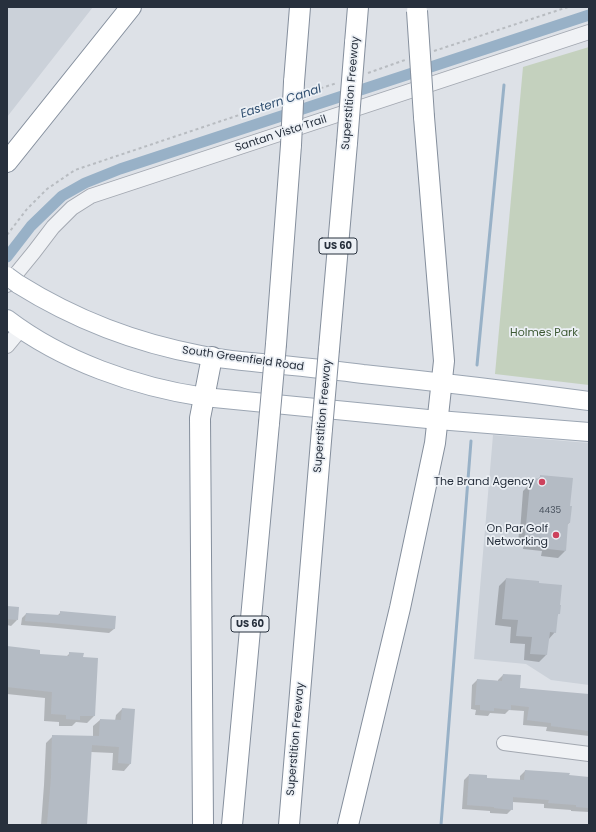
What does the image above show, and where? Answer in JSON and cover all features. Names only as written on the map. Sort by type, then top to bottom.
[{"type":"highway","points":[[7,162],[131,7]]},
{"type":"highway","name":"US 60","points":[[232,825],[276,344],[300,7]]},
{"type":"highway","name":"Superstition Freeway","points":[[289,825],[358,7]]},
{"type":"highway","points":[[348,825],[400,608],[436,443],[444,361],[424,117],[417,9]]},
{"type":"highway","points":[[203,825],[200,418],[212,357]]},
{"type":"main road","name":"South Greenfield Road","points":[[11,282],[88,321],[115,332],[168,348],[235,360],[442,382],[589,401]]},
{"type":"main road","points":[[14,324],[56,349],[93,367],[151,386],[183,394],[438,420],[589,432]]},
{"type":"street","name":"Santan Vista Trail","points":[[11,282],[53,227],[72,208],[91,196],[589,32]]},
{"type":"street","points":[[7,346],[14,324]]},
{"type":"street","points":[[504,743],[589,754]]},
{"type":"shaded area","points":[[7,7],[93,7],[7,117]]},
{"type":"shaded area","points":[[493,435],[589,443],[589,685],[551,680],[526,664],[474,659]]},
{"type":"green space","name":"Holmes Park","points":[[589,47],[589,385],[495,374],[523,67]]},
{"type":"building","points":[[540,475],[573,478],[570,506],[572,506],[570,523],[568,523],[566,551],[548,549],[548,544],[529,543],[530,536],[525,536],[530,483],[534,484],[534,478],[540,479]]},
{"type":"building","points":[[506,578],[562,585],[560,614],[558,614],[556,633],[550,632],[547,655],[530,654],[532,637],[516,636],[518,620],[502,619]]},
{"type":"building","points":[[7,606],[19,607],[18,620],[7,619]]},
{"type":"building","points":[[60,611],[116,616],[115,629],[25,621],[26,613],[60,615]]},
{"type":"building","points":[[7,646],[40,650],[40,654],[69,656],[69,652],[84,653],[83,657],[98,658],[95,716],[80,716],[80,720],[66,719],[66,715],[51,714],[52,692],[7,687]]},
{"type":"building","points":[[503,674],[521,675],[520,688],[589,694],[589,731],[551,726],[551,723],[527,720],[529,707],[511,705],[511,710],[494,708],[494,711],[480,710],[480,705],[475,705],[477,679],[502,681]]},
{"type":"building","points":[[122,708],[135,709],[131,764],[118,763],[119,747],[92,745],[87,825],[47,825],[51,778],[52,735],[99,736],[100,719],[121,720]]},
{"type":"building","points":[[525,770],[570,773],[569,775],[589,777],[589,808],[576,807],[576,805],[548,803],[549,800],[513,797],[513,810],[467,805],[469,774],[487,775],[487,778],[524,780]]},
{"type":"waterway","name":"Eastern Canal","points":[[7,257],[31,226],[62,196],[85,183],[120,169],[589,15]]},
{"type":"waterway","points":[[477,365],[504,85]]},
{"type":"waterway","points":[[441,825],[471,441]]},
{"type":"place","name":"The Brand Agency","points":[[542,482]]},
{"type":"place","name":"On Par Golf Networking","points":[[556,535]]}]
